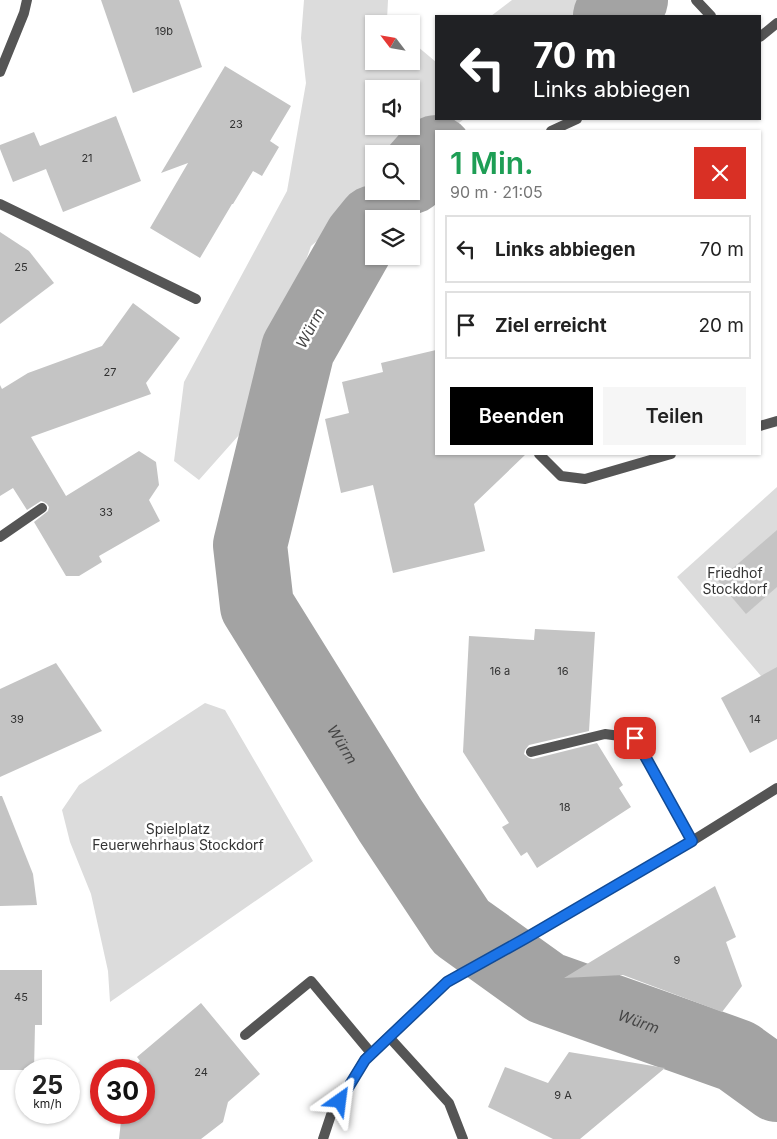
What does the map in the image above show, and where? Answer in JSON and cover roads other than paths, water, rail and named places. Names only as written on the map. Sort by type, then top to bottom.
[{"type":"street","points":[[0,72],[27,0]]},
{"type":"street","points":[[696,0],[710,15]]},
{"type":"street","points":[[761,36],[777,24]]},
{"type":"street","points":[[553,130],[575,120]]},
{"type":"street","points":[[0,204],[196,299]]},
{"type":"street","points":[[761,426],[777,421]]},
{"type":"street","points":[[540,455],[561,476],[585,480],[668,455]]},
{"type":"street","points":[[0,536],[42,508]]},
{"type":"street","points":[[531,752],[605,734],[635,738],[692,841]]},
{"type":"street","points":[[323,1139],[331,1115],[365,1060],[447,982],[692,841],[777,788]]},
{"type":"street","points":[[245,1035],[311,982],[371,1053]]},
{"type":"street","points":[[389,1037],[449,1103],[463,1139]]},
{"type":"waterway","name":"Würm","points":[[611,15],[631,0]]},
{"type":"waterway","name":"Würm","points":[[420,167],[435,153]]},
{"type":"waterway","name":"Würm","points":[[365,233],[298,349],[250,545],[257,606],[390,820],[461,927],[546,988],[737,1056],[777,1085]]},
{"type":"park label","name":"Friedhof Stockdorf","points":[[735,580]]},
{"type":"park label","name":"Spielplatz Feuerwehrhaus Stockdorf","points":[[178,836]]}]
